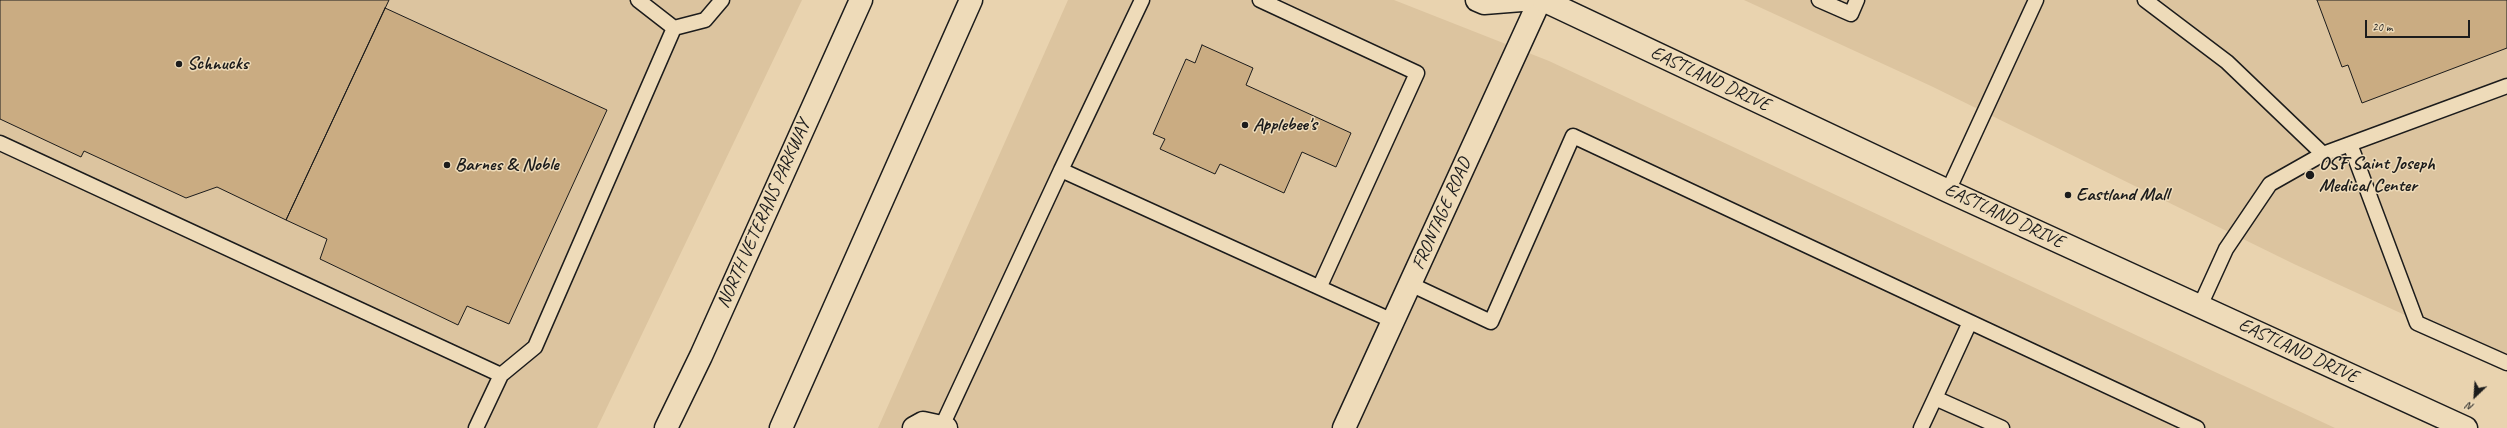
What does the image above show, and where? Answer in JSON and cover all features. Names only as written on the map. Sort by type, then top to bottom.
[{"type":"main road","name":"NORTH VETERANS PARKWAY","points":[[666,428],[861,0]]},
{"type":"main road","points":[[781,428],[971,0]]},
{"type":"main road","points":[[1477,0],[1484,3],[1522,0]]},
{"type":"main road","name":"FRONTAGE ROAD","points":[[1344,428],[1540,0]]},
{"type":"main road","name":"EASTLAND DRIVE","points":[[1544,0],[1948,191],[2466,428]]},
{"type":"main road","points":[[914,428],[923,423],[944,427]]},
{"type":"lane","points":[[638,0],[674,28]]},
{"type":"lane","points":[[674,28],[705,20],[722,0]]},
{"type":"lane","points":[[944,427],[1061,170],[1142,0]]},
{"type":"lane","points":[[1260,0],[1417,73],[1320,286]]},
{"type":"lane","points":[[1819,0],[1850,14],[1857,0]]},
{"type":"lane","points":[[1948,191],[2036,0]]},
{"type":"lane","points":[[2145,0],[2227,62],[2323,154]]},
{"type":"lane","points":[[476,428],[501,375],[536,347],[674,28]]},
{"type":"lane","points":[[2200,306],[2226,249],[2270,184],[2323,154],[2507,86]]},
{"type":"lane","points":[[1410,284],[1491,322],[1573,136],[2197,428]]},
{"type":"lane","points":[[0,143],[501,375]]},
{"type":"lane","points":[[2350,144],[2417,323],[2507,363]]},
{"type":"lane","points":[[1061,170],[1393,320]]},
{"type":"lane","points":[[1921,428],[1970,322]]},
{"type":"lane","points":[[1935,398],[2002,428]]},
{"type":"shaded area","points":[[0,0],[802,0],[597,428],[0,428]]},
{"type":"shaded area","points":[[1068,0],[1394,0],[1549,61],[2335,428],[878,428]]},
{"type":"shaded area","name":"OSF Saint Joseph Medical Center","points":[[1744,0],[2507,0],[2507,362],[2294,264],[1931,86]]},
{"type":"building","name":"Schnucks","points":[[0,0],[389,0],[286,220],[217,187],[186,198],[84,151],[81,157],[0,119]]},
{"type":"building","points":[[2317,0],[2507,0],[2507,48],[2362,103],[2348,65],[2342,67]]},
{"type":"building","name":"Barnes & Noble","points":[[385,8],[607,110],[509,324],[467,306],[458,325],[320,259],[327,239],[286,220]]},
{"type":"building","name":"Applebee's","points":[[1202,45],[1253,68],[1246,85],[1351,133],[1336,167],[1302,152],[1284,193],[1220,164],[1215,174],[1160,149],[1165,139],[1153,134],[1186,59],[1195,63]]},
{"type":"place","name":"Schnucks","points":[[179,64]]},
{"type":"place","name":"Applebee's","points":[[1245,125]]},
{"type":"place","name":"Barnes & Noble","points":[[447,165]]},
{"type":"place","name":"OSF Saint Joseph Medical Center","points":[[2310,175]]},
{"type":"place","name":"Eastland Mall","points":[[2068,195]]}]
